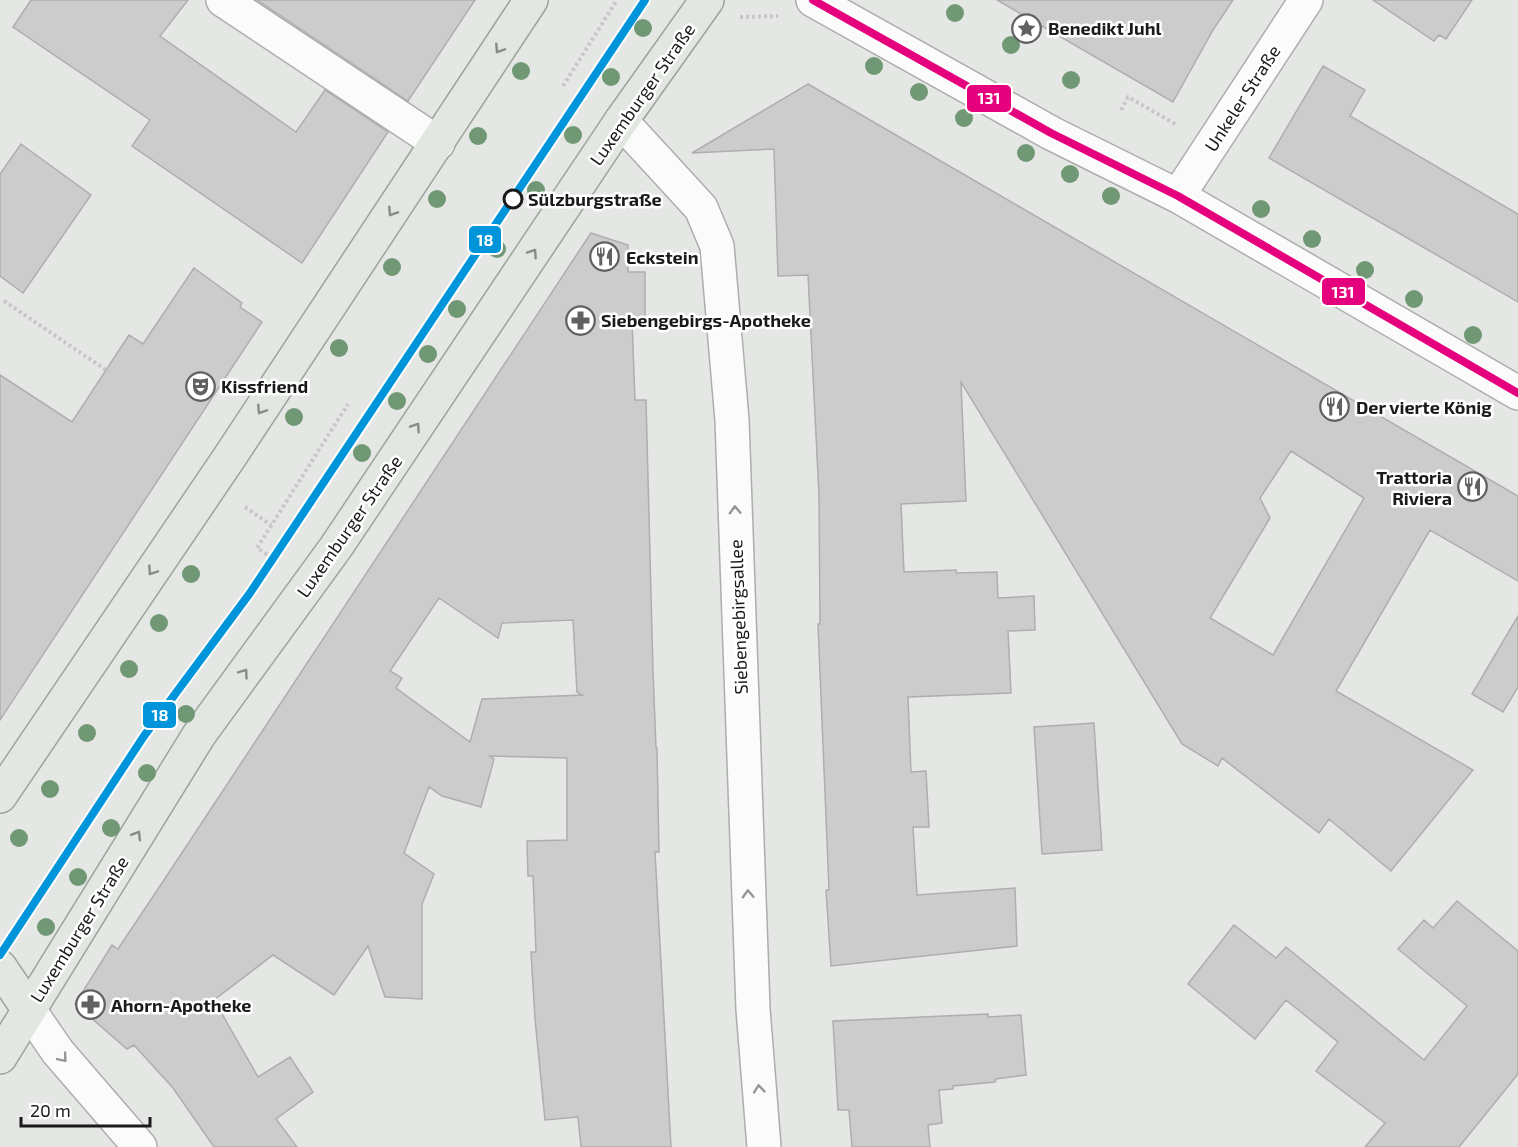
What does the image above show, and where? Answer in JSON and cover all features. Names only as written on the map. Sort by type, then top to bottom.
[{"type":"main road","points":[[0,796],[231,455],[531,0]]},
{"type":"main road","name":"Luxemburger Straße","points":[[0,1057],[199,735],[336,547],[621,121],[707,0]]},
{"type":"main road","points":[[0,967],[29,1010]]},
{"type":"street","points":[[223,0],[438,143]]},
{"type":"street","points":[[813,0],[1051,133],[1178,196],[1518,393]]},
{"type":"street","name":"Unkeler Straße","points":[[1178,196],[1306,0]]},
{"type":"street","name":"Siebengebirgsallee","points":[[621,121],[701,208],[717,246],[732,420],[753,1009],[764,1147]]},
{"type":"street","points":[[29,1010],[58,1052],[140,1147]]},
{"type":"path","points":[[563,86],[617,0]]},
{"type":"path","points":[[741,18],[781,16]]},
{"type":"path","points":[[1121,110],[1128,97],[1211,146]]},
{"type":"path","points":[[4,301],[106,370]]},
{"type":"path","points":[[283,565],[257,548],[348,404]]},
{"type":"path","points":[[241,504],[271,525]]},
{"type":"building","points":[[31,0],[188,0],[160,36],[296,132],[325,90],[388,132],[302,263],[132,146],[150,120],[13,27]]},
{"type":"building","points":[[257,0],[475,0],[408,101]]},
{"type":"building","points":[[997,0],[1233,0],[1213,30],[1173,102]]},
{"type":"building","points":[[1373,0],[1472,0],[1446,39],[1439,35],[1434,41]]},
{"type":"building","points":[[1323,66],[1365,90],[1350,116],[1518,214],[1518,302],[1269,158]]},
{"type":"building","points":[[808,84],[1518,496],[1518,581],[1430,530],[1336,691],[1473,770],[1391,871],[1329,819],[1319,833],[1222,758],[1218,766],[1182,744],[961,382],[966,501],[901,504],[904,572],[956,570],[956,573],[997,572],[998,598],[1034,596],[1035,630],[1008,631],[1011,693],[908,697],[911,772],[926,771],[929,827],[913,827],[917,895],[1015,888],[1017,946],[831,966],[826,890],[829,890],[818,624],[820,624],[819,495],[808,275],[778,276],[774,149],[692,153]],"holes":[[[1291,451],[1364,498],[1273,655],[1210,618],[1270,518],[1260,498]]]},
{"type":"building","points":[[21,144],[91,195],[23,293],[0,276],[0,174]]},
{"type":"building","points":[[591,233],[628,245],[628,272],[645,272],[645,320],[632,321],[635,400],[646,400],[657,748],[659,852],[655,852],[671,1147],[581,1147],[578,1117],[545,1120],[531,952],[536,952],[533,876],[528,876],[527,841],[567,840],[567,758],[490,756],[494,759],[481,807],[442,796],[429,787],[404,853],[434,874],[422,904],[422,999],[385,997],[368,946],[334,995],[273,955],[214,1000],[258,1077],[290,1057],[313,1092],[276,1119],[297,1147],[214,1147],[173,1088],[134,1045],[127,1049],[75,1004],[112,945],[118,949]],"holes":[[[439,598],[498,638],[502,623],[573,620],[577,692],[582,695],[482,699],[470,742],[396,688],[402,678],[390,671]]]},
{"type":"building","points":[[194,268],[242,303],[240,307],[262,322],[0,720],[0,375],[72,422],[129,335],[143,344]]},
{"type":"building","points":[[1518,616],[1518,687],[1503,712],[1472,694]]},
{"type":"building","points":[[1094,723],[1102,850],[1042,854],[1034,727]]},
{"type":"building","points":[[1457,901],[1518,951],[1518,1074],[1459,1147],[1365,1147],[1385,1123],[1316,1071],[1338,1042],[1286,1000],[1255,1039],[1188,984],[1234,925],[1276,958],[1286,947],[1424,1060],[1467,1006],[1398,949],[1424,920],[1433,928]]},
{"type":"building","points":[[988,1014],[988,1017],[1021,1015],[1026,1075],[939,1090],[942,1123],[928,1125],[930,1147],[852,1147],[849,1110],[838,1110],[833,1021]]},
{"type":"transit line","name":"18","points":[[0,955],[144,736],[250,593],[645,0]]},
{"type":"transit line","name":"131","points":[[813,0],[1051,133],[1178,196],[1518,393]]},
{"type":"place","name":"Benedikt Juhl","points":[[1027,28]]},
{"type":"place","name":"Sülzburgstraße","points":[[513,199]]},
{"type":"place","name":"Eckstein","points":[[605,257]]},
{"type":"place","name":"Siebengebirgs-Apotheke","points":[[580,320]]},
{"type":"place","name":"Kissfriend","points":[[200,386]]},
{"type":"place","name":"Der vierte König","points":[[1335,407]]},
{"type":"place","name":"Trattoria Riviera","points":[[1473,487]]},
{"type":"place","name":"Ahorn-Apotheke","points":[[90,1005]]}]
